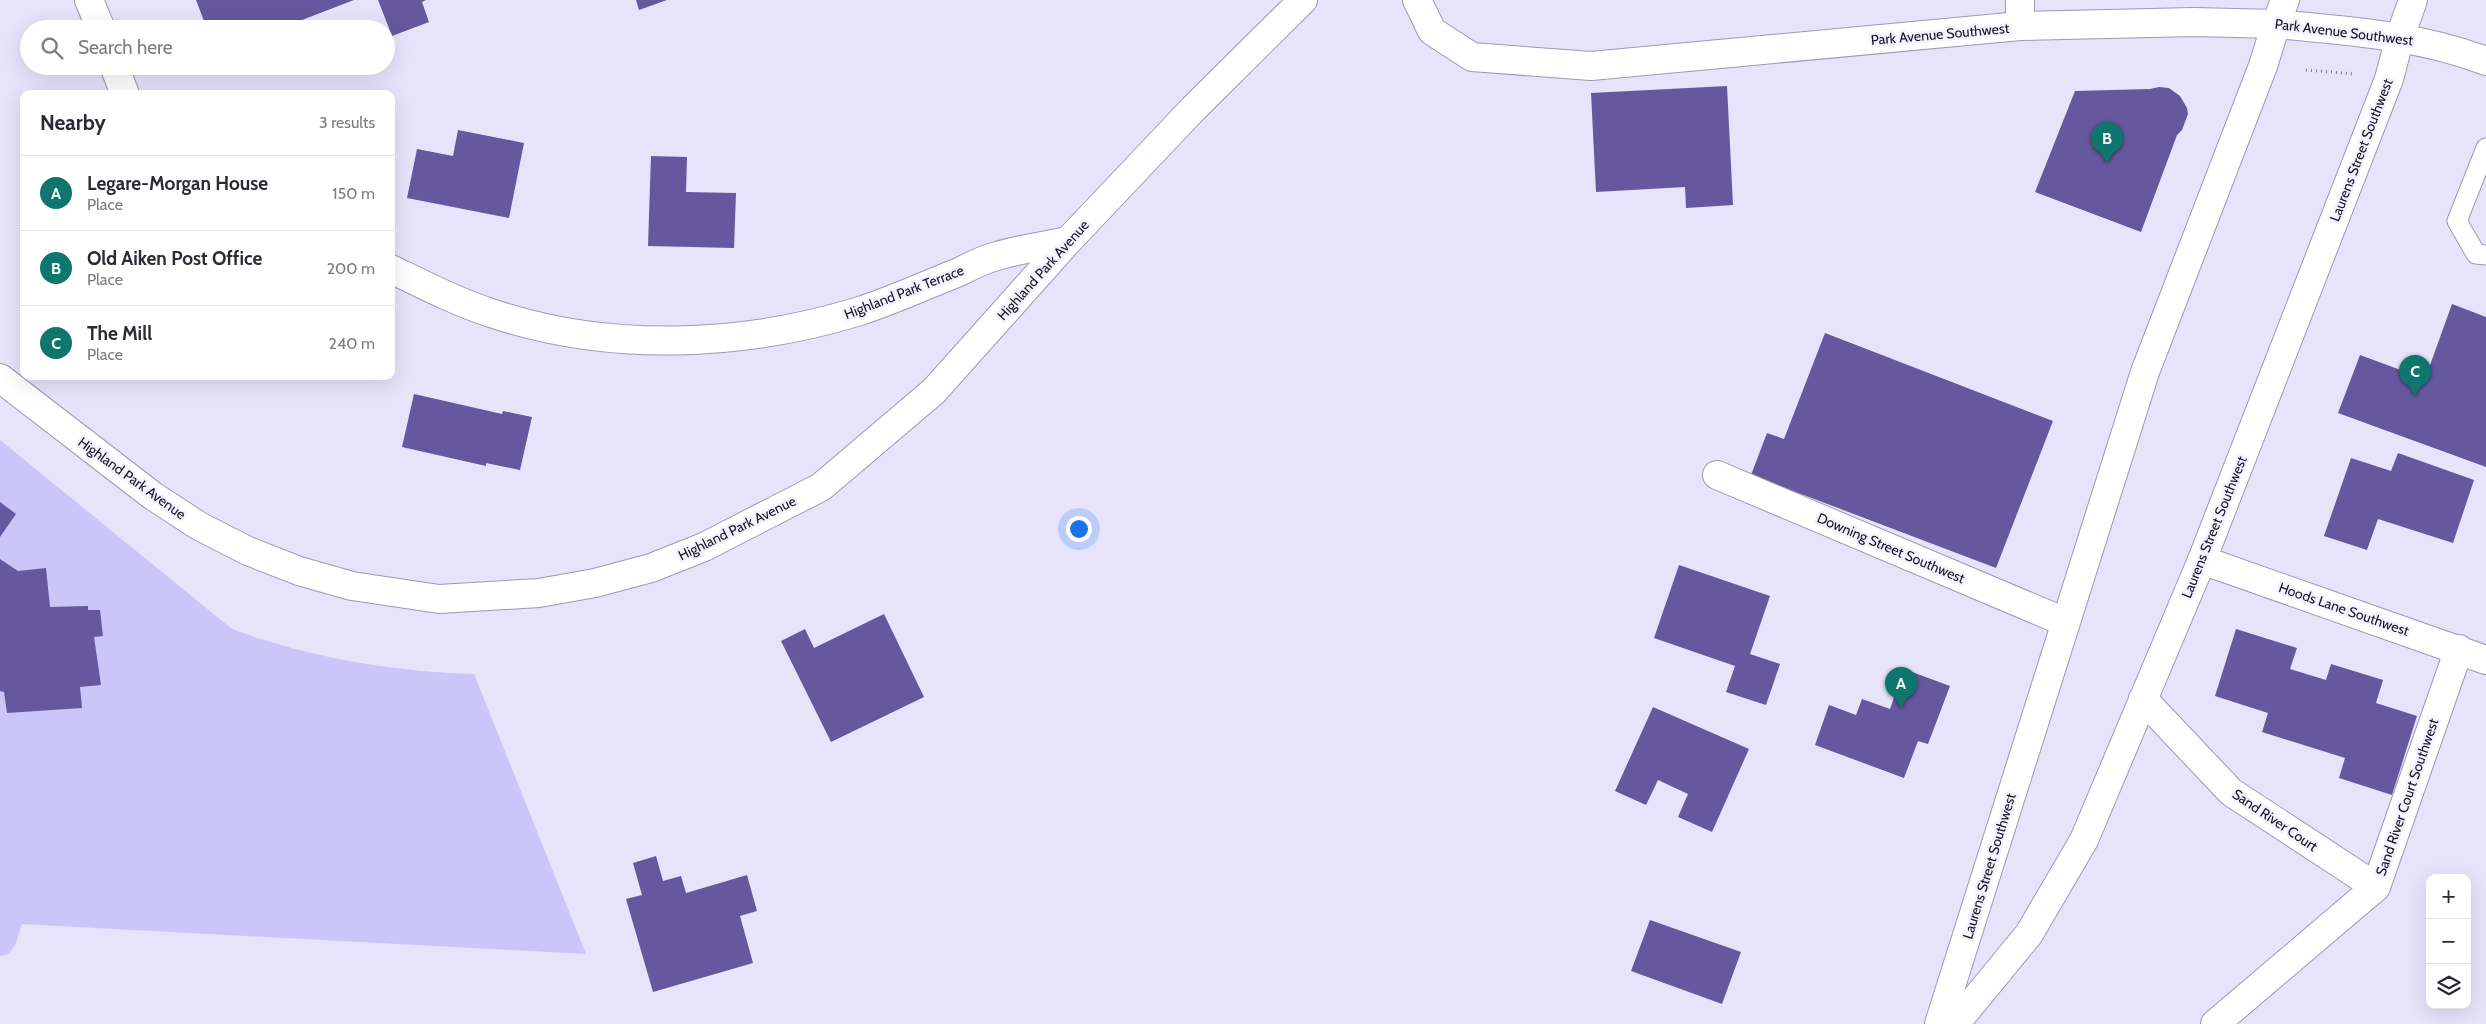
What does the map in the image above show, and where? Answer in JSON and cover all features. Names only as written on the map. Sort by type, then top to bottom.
[{"type":"street","points":[[90,0],[98,20]]},
{"type":"street","name":"Highland Park Avenue","points":[[0,378],[153,496],[199,526],[274,561],[352,586],[439,599],[539,593],[595,583],[651,568],[704,547],[820,487],[934,391],[1068,241],[1193,109],[1303,0]]},
{"type":"street","name":"Park Avenue Southwest","points":[[1418,0],[1432,31],[1472,57],[1592,66],[2020,13],[2194,22],[2280,12],[2455,49],[2486,61]]},
{"type":"street","name":"Laurens Street Southwest","points":[[1955,1024],[2029,934],[2084,840],[2202,560],[2389,78],[2400,36],[2413,0]]},
{"type":"street","name":"Laurens Street Southwest","points":[[1939,1024],[2145,372],[2260,74],[2280,12]]},
{"type":"street","points":[[118,75],[123,90]]},
{"type":"street","name":"Highland Park Terrace","points":[[395,271],[442,294],[475,307],[542,327],[594,336],[647,340],[698,339],[753,335],[808,325],[898,297],[997,256],[1068,241]]},
{"type":"street","name":"Downing Street Southwest","points":[[1717,475],[2065,622]]},
{"type":"street","name":"Hoods Lane Southwest","points":[[2202,560],[2486,660]]},
{"type":"street","name":"Sand River Court Southwest","points":[[2215,1024],[2376,887],[2459,649]]},
{"type":"street","name":"Sand River Court","points":[[2143,699],[2231,792],[2376,887]]},
{"type":"lane","points":[[2486,148],[2457,221],[2476,254],[2486,255]]},
{"type":"path","points":[[2306,70],[2360,75]]},
{"type":"shaded area","points":[[0,440],[232,629],[291,648],[351,661],[412,670],[474,674],[586,954],[22,924],[13,949],[0,956]]},
{"type":"building","points":[[196,0],[354,0],[302,20],[204,20]]},
{"type":"building","points":[[378,0],[426,0],[422,2],[429,22],[395,35],[395,20],[386,20]]},
{"type":"building","points":[[636,0],[667,0],[639,10]]},
{"type":"building","points":[[1727,86],[1733,205],[1686,208],[1685,187],[1596,192],[1591,93]]},
{"type":"building","points":[[2159,87],[2169,88],[2180,96],[2187,108],[2188,114],[2182,130],[2177,135],[2141,232],[2035,192],[2075,91],[2150,89]]},
{"type":"building","points":[[458,130],[524,143],[509,218],[407,198],[417,149],[453,156]]},
{"type":"building","points":[[651,156],[687,157],[686,192],[736,193],[734,248],[648,246]]},
{"type":"building","points":[[2452,304],[2486,317],[2486,467],[2338,413],[2360,355],[2425,379]]},
{"type":"building","points":[[1825,333],[2053,421],[1996,568],[1751,475],[1767,433],[1784,439]]},
{"type":"building","points":[[414,394],[502,414],[503,411],[532,417],[520,470],[486,463],[486,466],[402,447]]},
{"type":"building","points":[[2398,453],[2474,480],[2453,543],[2378,519],[2367,550],[2324,536],[2351,458],[2391,471]]},
{"type":"building","points":[[0,502],[16,514],[0,537]]},
{"type":"building","points":[[0,559],[18,571],[46,568],[50,607],[88,606],[88,610],[100,610],[103,636],[94,637],[101,685],[80,687],[82,708],[7,713],[4,692],[0,691]]},
{"type":"building","points":[[1679,565],[1770,596],[1750,654],[1780,664],[1766,705],[1726,692],[1735,666],[1654,638]]},
{"type":"building","points":[[884,614],[924,697],[831,742],[781,641],[805,629],[814,648]]},
{"type":"building","points":[[2236,629],[2297,648],[2290,669],[2326,680],[2331,664],[2383,680],[2376,703],[2417,716],[2392,795],[2339,778],[2345,758],[2262,732],[2268,713],[2215,696]]},
{"type":"building","points":[[1904,669],[1950,686],[1928,744],[1918,741],[1904,778],[1815,745],[1829,705],[1856,715],[1862,699],[1890,709]]},
{"type":"building","points":[[1653,707],[1749,749],[1712,832],[1678,817],[1688,794],[1658,780],[1646,805],[1615,791]]},
{"type":"building","points":[[656,856],[663,881],[681,876],[686,893],[747,875],[757,911],[740,916],[753,963],[653,992],[626,899],[642,895],[633,863]]},
{"type":"building","points":[[1650,920],[1741,952],[1722,1004],[1631,971]]},
{"type":"place","name":"Old Aiken Post Office","points":[[2107,163]]},
{"type":"place","name":"The Mill","points":[[2415,396]]},
{"type":"place","name":"Legare-Morgan House","points":[[1901,708]]}]
